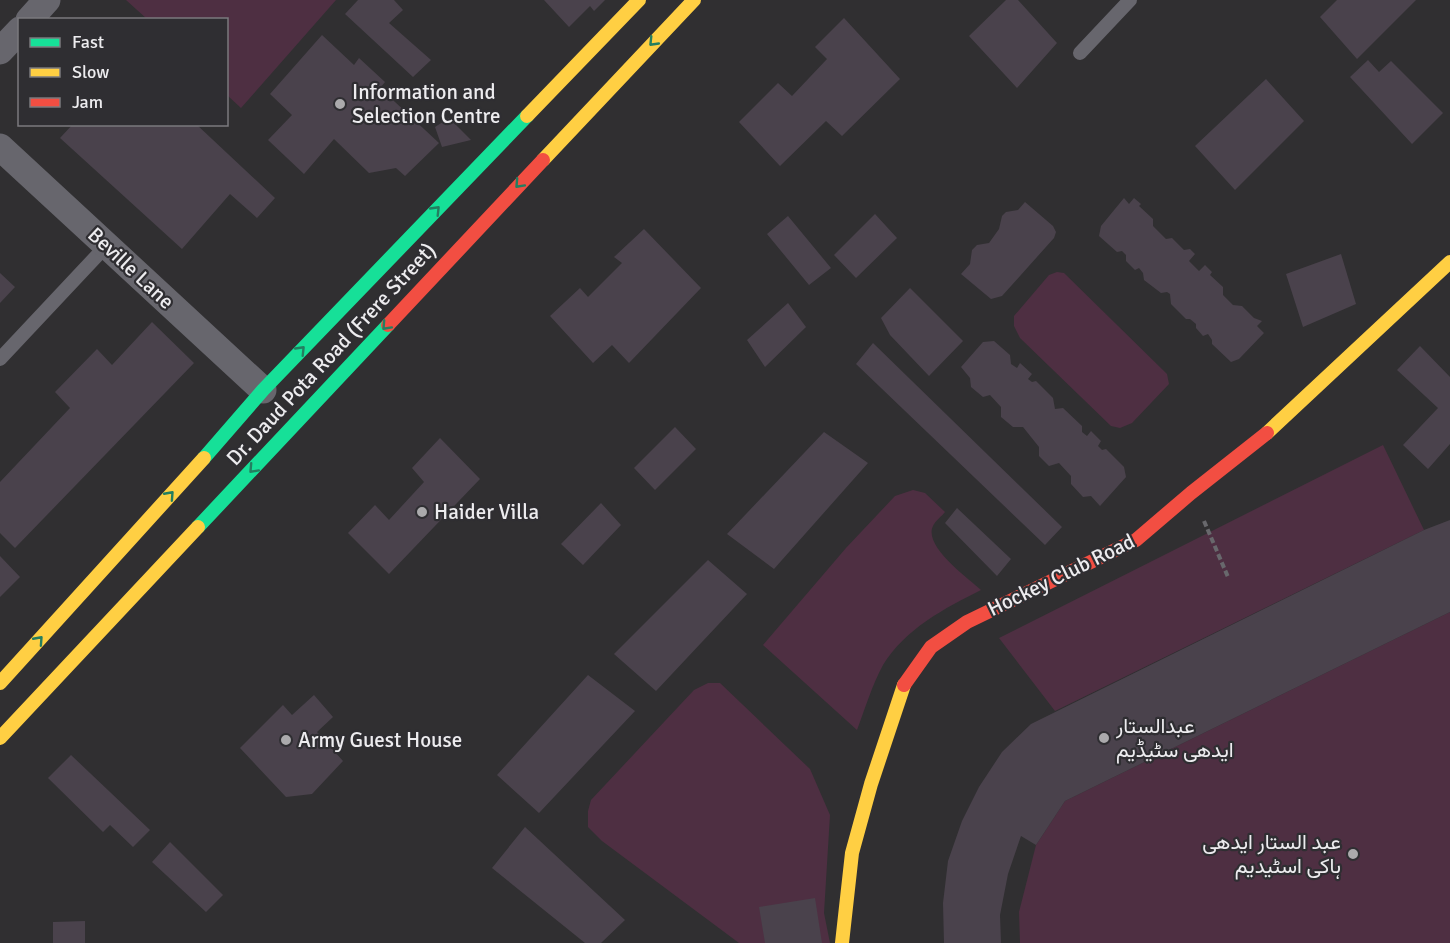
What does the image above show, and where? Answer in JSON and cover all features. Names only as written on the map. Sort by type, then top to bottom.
[{"type":"main road","name":"Dr. Daud Pota Road (Frere Street)","points":[[0,683],[227,433],[263,390],[639,0]]},
{"type":"main road","name":"Dr. Daud Pota Road (Frere Street)","points":[[0,738],[694,0]]},
{"type":"main road","name":"Hockey Club Road","points":[[842,943],[852,853],[871,784],[905,683],[931,647],[967,622],[1136,540],[1266,434],[1449,265]]},
{"type":"street","points":[[31,18],[47,0]]},
{"type":"street","points":[[0,51],[18,32]]},
{"type":"street","name":"Beville Lane","points":[[0,147],[263,390]]},
{"type":"lane","points":[[1080,52],[1130,0]]},
{"type":"lane","points":[[0,359],[106,245]]},
{"type":"path","points":[[1191,493],[1228,577]]},
{"type":"shaded area","points":[[126,0],[336,0],[241,108],[228,96],[228,18],[146,18]]},
{"type":"shaded area","points":[[1057,272],[1064,273],[1167,374],[1169,384],[1132,423],[1120,428],[1111,426],[1020,338],[1014,326],[1014,316],[1049,275]]},
{"type":"shaded area","points":[[1383,445],[1424,530],[1055,711],[999,638]]},
{"type":"shaded area","points":[[913,490],[925,493],[945,512],[933,526],[934,543],[957,570],[981,590],[954,604],[914,630],[892,652],[875,681],[857,730],[763,645],[846,548],[895,496]]},
{"type":"shaded area","points":[[1450,612],[1450,943],[1020,943],[1019,912],[1036,845],[1065,801]]},
{"type":"shaded area","points":[[708,683],[720,683],[810,769],[830,815],[824,913],[830,943],[739,943],[602,841],[588,827],[591,800],[694,690]]},
{"type":"building","points":[[358,0],[394,0],[403,10],[389,23],[431,60],[413,77],[345,14]]},
{"type":"building","points":[[544,0],[605,0],[594,11],[590,6],[569,27]]},
{"type":"building","points":[[1006,0],[1018,0],[1057,43],[1017,88],[969,36]]},
{"type":"building","points":[[1337,0],[1416,0],[1357,59],[1320,17]]},
{"type":"building","points":[[844,18],[900,79],[842,136],[826,121],[780,166],[739,122],[778,83],[792,96],[827,59],[815,47]]},
{"type":"building","name":"Information and Selection Centre","points":[[322,35],[354,65],[359,58],[385,82],[380,88],[439,143],[405,176],[396,168],[369,173],[334,139],[304,174],[268,140],[292,115],[270,94]]},
{"type":"building","points":[[1368,60],[1379,72],[1391,61],[1443,113],[1412,144],[1350,77]]},
{"type":"building","points":[[1266,79],[1304,121],[1235,190],[1195,146]]},
{"type":"building","points":[[449,118],[471,140],[442,147],[435,127]]},
{"type":"building","points":[[71,126],[198,126],[275,198],[257,218],[230,194],[182,249],[60,138]]},
{"type":"building","points":[[1124,198],[1129,204],[1134,198],[1141,204],[1139,206],[1153,219],[1153,226],[1166,239],[1172,238],[1184,250],[1190,249],[1195,254],[1189,261],[1199,271],[1205,265],[1212,272],[1210,275],[1223,287],[1223,295],[1233,305],[1242,306],[1254,318],[1262,321],[1257,326],[1264,333],[1239,359],[1231,362],[1212,344],[1208,334],[1203,336],[1196,328],[1196,324],[1186,319],[1171,304],[1170,294],[1161,293],[1144,280],[1143,273],[1139,268],[1135,270],[1126,261],[1126,255],[1122,251],[1117,252],[1099,236],[1101,226]]},
{"type":"building","points":[[1025,202],[1053,226],[1056,232],[1054,238],[1002,296],[991,299],[961,274],[970,264],[972,250],[977,245],[989,243],[999,229],[1002,216],[1006,212],[1018,210]]},
{"type":"building","points":[[875,214],[897,238],[856,278],[834,255]]},
{"type":"building","points":[[788,216],[831,268],[809,285],[767,234]]},
{"type":"building","points":[[644,229],[701,288],[629,363],[612,345],[593,363],[550,316],[580,288],[588,297],[622,263],[614,257]]},
{"type":"building","points":[[1341,254],[1356,304],[1303,327],[1286,274]]},
{"type":"building","points":[[0,273],[15,287],[0,303]]},
{"type":"building","points":[[910,288],[963,341],[929,376],[890,335],[881,318]]},
{"type":"building","points":[[788,303],[806,327],[765,367],[747,340]]},
{"type":"building","points":[[152,322],[194,363],[15,548],[0,533],[0,482],[70,408],[55,392],[97,349],[112,365]]},
{"type":"building","points":[[994,341],[1010,355],[1011,364],[1017,368],[1020,363],[1032,374],[1028,379],[1032,382],[1036,381],[1053,398],[1055,409],[1063,408],[1082,426],[1082,432],[1087,436],[1091,431],[1101,441],[1098,446],[1102,450],[1106,449],[1124,467],[1126,477],[1100,506],[1091,496],[1083,497],[1071,484],[1071,476],[1059,463],[1049,466],[1039,456],[1039,447],[1023,427],[1013,427],[1001,417],[1001,407],[990,395],[983,397],[971,387],[970,378],[961,367],[983,342]]},
{"type":"building","points":[[873,343],[1062,527],[1045,545],[856,364]]},
{"type":"building","points":[[1420,346],[1450,377],[1450,444],[1428,469],[1403,445],[1438,408],[1397,370]]},
{"type":"building","points":[[675,427],[696,449],[655,490],[634,468]]},
{"type":"building","points":[[824,432],[868,463],[774,569],[727,534]]},
{"type":"building","name":"Haider Villa","points":[[440,438],[480,479],[389,574],[348,533],[375,505],[389,520],[424,482],[412,468]]},
{"type":"building","points":[[601,503],[621,525],[583,565],[561,544]]},
{"type":"building","points":[[957,508],[1011,559],[997,576],[945,523]]},
{"type":"building","name":"عبدالستار ایدھی سٹیڈیم","points":[[1450,520],[1450,612],[1065,801],[1036,845],[1021,836],[1008,874],[1000,915],[1001,943],[944,943],[943,903],[948,861],[962,821],[979,787],[1002,752],[1031,724],[1424,530]]},
{"type":"building","points":[[0,556],[20,577],[0,597]]},
{"type":"building","points":[[708,560],[747,594],[656,691],[614,654]]},
{"type":"building","points":[[588,675],[635,711],[539,813],[497,775]]},
{"type":"building","name":"Army Guest House","points":[[314,695],[333,717],[317,732],[343,761],[312,794],[286,797],[240,748],[283,705],[292,715]]},
{"type":"building","points":[[71,755],[150,830],[133,847],[110,825],[103,832],[48,778]]},
{"type":"building","points":[[525,827],[625,920],[601,943],[585,943],[492,868]]},
{"type":"building","points":[[170,842],[223,895],[206,912],[152,862]]},
{"type":"building","points":[[815,898],[822,943],[765,943],[759,907]]},
{"type":"building","points":[[85,921],[85,943],[53,943],[53,922]]},
{"type":"traffic: fast","points":[[204,458],[263,390],[527,116]]},
{"type":"traffic: fast","points":[[198,527],[388,325]]},
{"type":"traffic: slow","points":[[527,116],[639,0]]},
{"type":"traffic: slow","points":[[543,160],[694,0]]},
{"type":"traffic: slow","points":[[1267,433],[1450,262]]},
{"type":"traffic: slow","points":[[0,683],[204,458]]},
{"type":"traffic: slow","points":[[0,738],[198,527]]},
{"type":"traffic: slow","points":[[842,943],[852,853],[871,784],[904,685]]},
{"type":"traffic: jam","points":[[388,325],[543,160]]},
{"type":"traffic: jam","points":[[904,685],[931,647],[967,622],[1136,540],[1267,433]]},
{"type":"place","name":"Information and Selection Centre","points":[[340,104]]},
{"type":"place","name":"Haider Villa","points":[[422,512]]},
{"type":"place","name":"عبدالستار ایدھی سٹیڈیم","points":[[1104,738]]},
{"type":"place","name":"Army Guest House","points":[[286,740]]},
{"type":"place","name":"عبد الستار ایدھی ہاکی اسٹیدیم","points":[[1353,854]]}]
